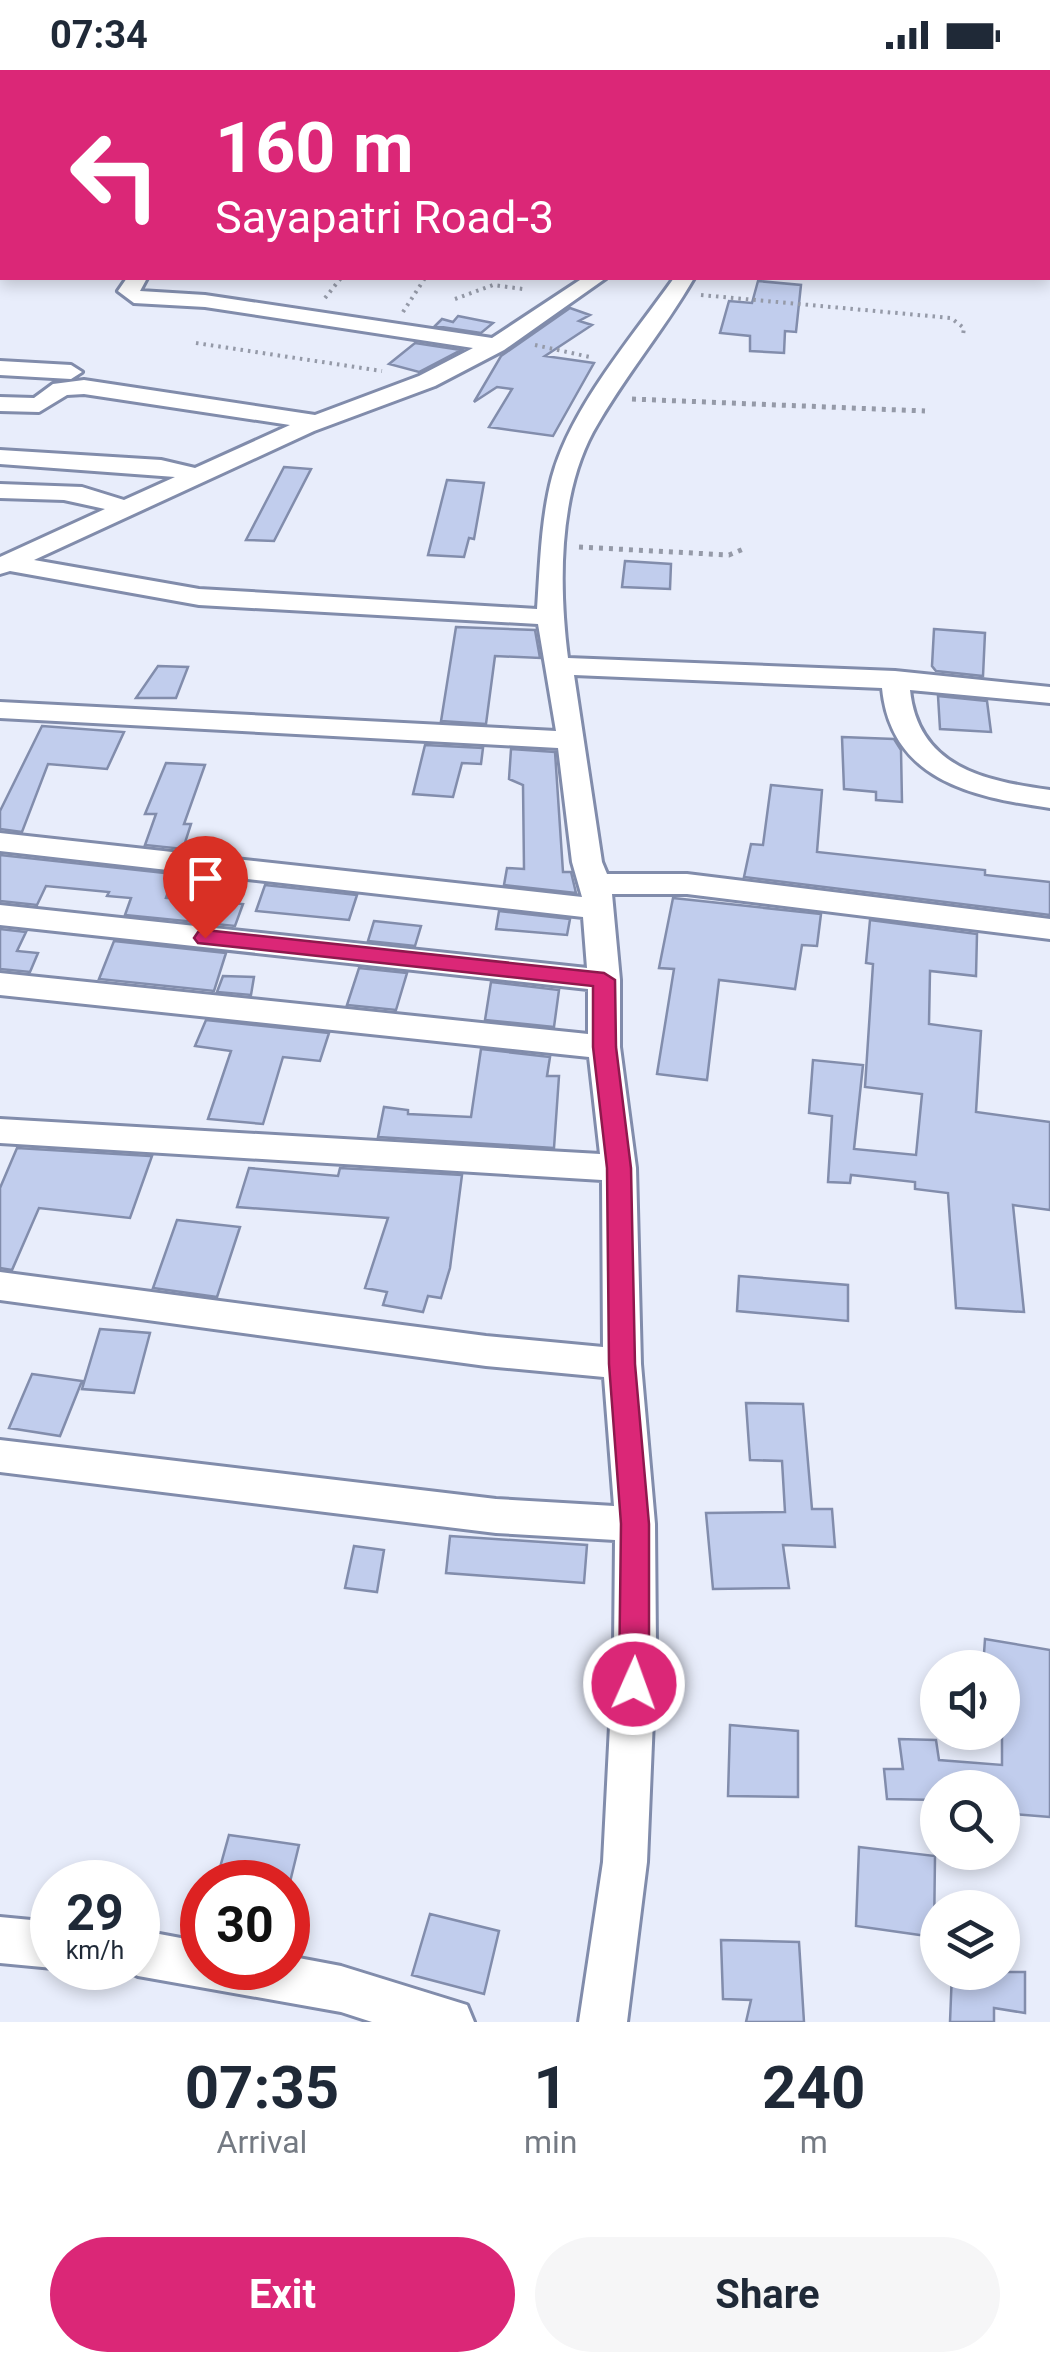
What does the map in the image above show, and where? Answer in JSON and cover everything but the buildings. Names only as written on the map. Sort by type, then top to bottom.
[{"type":"street","points":[[136,280],[128,291],[134,297],[204,302],[391,330],[503,341]]},
{"type":"street","points":[[4,564],[317,422],[427,382],[503,341],[593,280]]},
{"type":"street","points":[[603,2022],[625,1862],[636,1648],[635,1524],[622,1364],[619,1168],[604,1047],[604,980],[597,897],[587,862],[564,682],[556,666],[550,617],[553,546],[564,476],[580,436],[606,398],[620,368],[680,285]]},
{"type":"street","points":[[0,368],[72,371]]},
{"type":"street","points":[[72,371],[84,387],[317,422]]},
{"type":"street","points":[[29,430],[40,404],[72,371]]},
{"type":"street","points":[[0,404],[40,404]]},
{"type":"street","points":[[0,457],[161,467],[196,475]]},
{"type":"street","points":[[0,491],[88,496],[112,500],[120,509]]},
{"type":"street","points":[[4,564],[199,597],[550,617]]},
{"type":"street","points":[[556,666],[894,679],[1050,695]]},
{"type":"street","points":[[894,679],[903,726],[935,766],[1020,795],[1050,799]]},
{"type":"street","points":[[0,710],[572,740]]},
{"type":"street","points":[[0,842],[597,897],[687,884],[1050,929]]},
{"type":"street","points":[[0,916],[604,980]]},
{"type":"street","points":[[0,984],[604,1047]]},
{"type":"street","points":[[0,1130],[619,1168]]},
{"type":"street","points":[[0,1286],[486,1351],[622,1364]]},
{"type":"street","points":[[0,1456],[478,1514],[635,1524]]},
{"type":"street","points":[[0,1940],[30,1943]]},
{"type":"street","points":[[310,1984],[341,1989],[450,2022]]},
{"type":"path","points":[[391,330],[424,280]]},
{"type":"path","points":[[455,299],[492,285],[522,289]]},
{"type":"path","points":[[680,285],[952,318],[964,328],[963,335]]},
{"type":"path","points":[[503,341],[590,357]]},
{"type":"path","points":[[196,343],[291,354],[427,382]]},
{"type":"path","points":[[606,398],[925,410]]},
{"type":"path","points":[[553,546],[729,555],[746,548]]},
{"type":"route","points":[[205,938],[604,980],[604,1047],[619,1168],[622,1364],[635,1524],[634,1684]]}]
